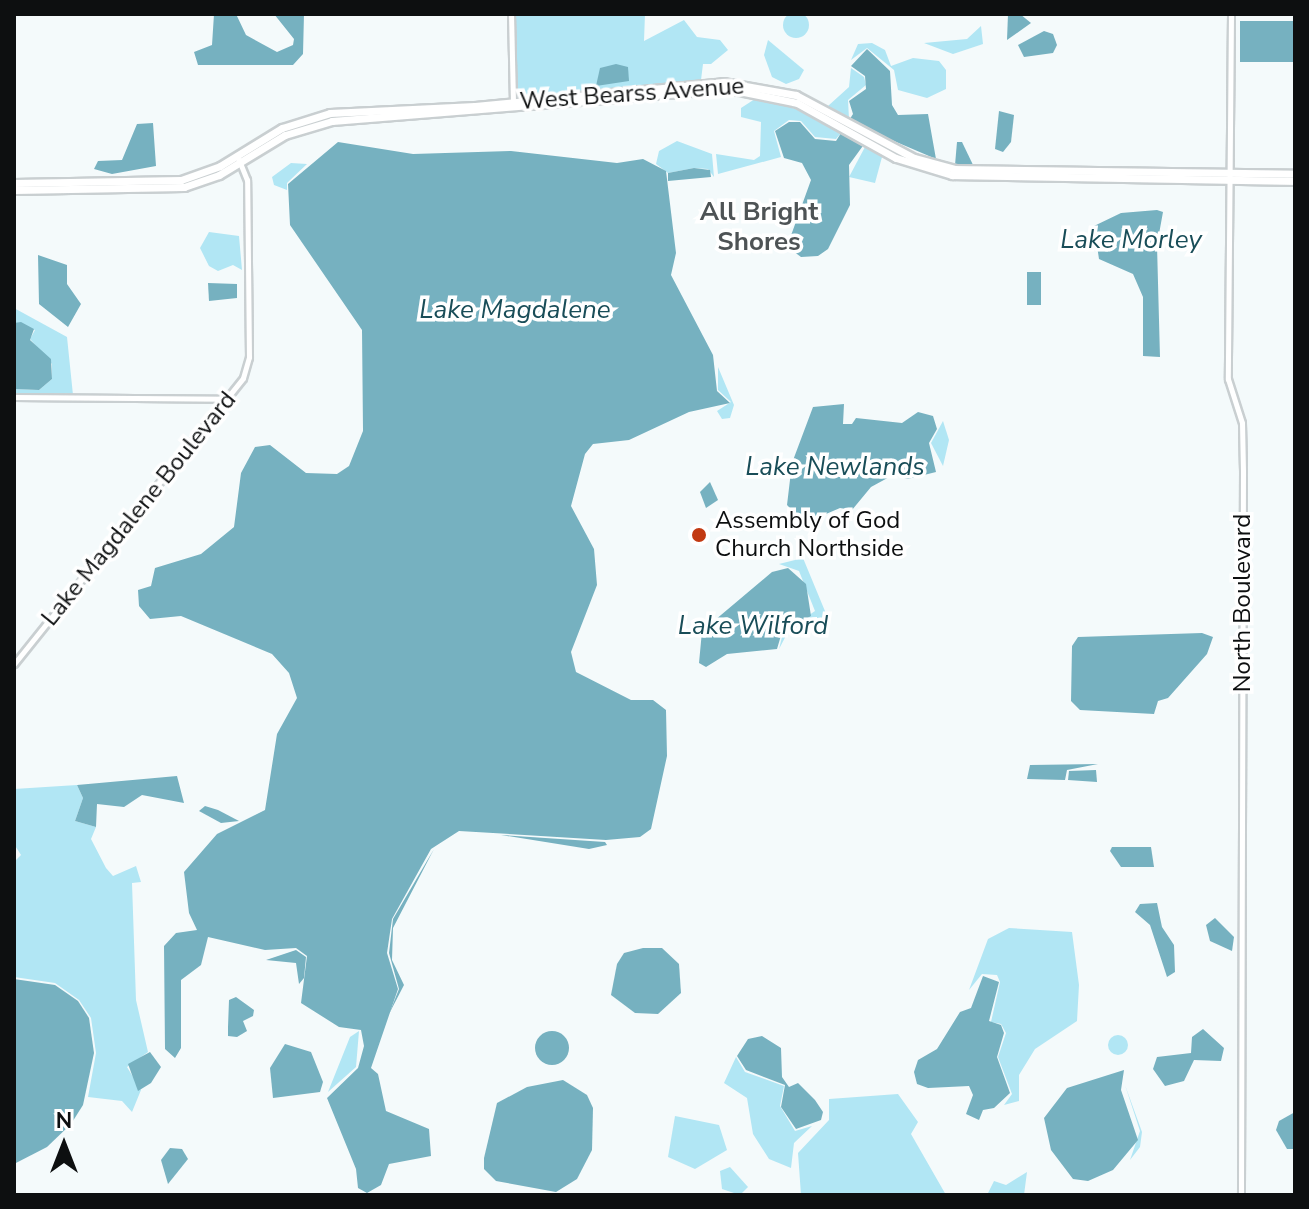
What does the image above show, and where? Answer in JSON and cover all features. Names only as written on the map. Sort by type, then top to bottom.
[{"type":"main road","name":"West Bearss Avenue","points":[[14,190],[173,189],[209,180],[280,137],[316,124],[738,90],[790,100],[914,158],[955,169],[1295,181]]},
{"type":"main road","name":"West Bearss Avenue","points":[[14,183],[170,182],[238,160]]},
{"type":"main road","name":"West Bearss Avenue","points":[[1230,177],[1295,174]]},
{"type":"street","points":[[511,14],[513,106]]},
{"type":"street","name":"North Boulevard","points":[[1231,14],[1228,379],[1242,423],[1243,471],[1241,1195]]},
{"type":"street","name":"Lake Magdalene Boulevard","points":[[14,664],[241,383],[249,357],[247,180],[238,160]]},
{"type":"street","points":[[14,397],[226,400]]},
{"type":"shaded area","points":[[796,12],[805,16],[809,25],[805,34],[796,38],[787,34],[783,25],[787,16]]},
{"type":"shaded area","points":[[513,14],[645,14],[644,41],[684,20],[697,37],[720,40],[728,50],[711,64],[703,64],[701,80],[515,98]]},
{"type":"shaded area","points":[[981,26],[983,44],[953,54],[924,43],[967,39]]},
{"type":"shaded area","points":[[768,40],[804,70],[799,79],[786,84],[772,77],[764,55]]},
{"type":"shaded area","points":[[872,43],[885,50],[891,66],[913,58],[939,61],[946,70],[946,89],[927,98],[898,90],[894,70],[867,48],[851,60],[858,44]]},
{"type":"shaded area","points":[[851,68],[864,77],[866,85],[848,100],[849,119],[828,106],[849,87]]},
{"type":"shaded area","points":[[758,97],[811,114],[841,133],[836,139],[815,137],[801,121],[789,120],[774,131],[781,157],[718,174],[716,154],[754,160],[760,156],[761,122],[741,117],[741,108]]},
{"type":"shaded area","points":[[677,141],[712,154],[714,177],[708,169],[668,173],[656,164],[659,151]]},
{"type":"shaded area","points":[[865,147],[882,157],[875,183],[849,177]]},
{"type":"shaded area","points":[[291,163],[307,164],[287,183],[287,190],[274,185],[272,177]]},
{"type":"shaded area","points":[[209,232],[239,236],[242,270],[233,265],[218,271],[209,266],[200,248]]},
{"type":"shaded area","points":[[14,308],[67,337],[73,395],[14,394],[14,389],[39,390],[52,379],[52,364],[30,339],[35,330],[14,323]]},
{"type":"shaded area","points":[[718,367],[734,405],[730,418],[722,419],[717,411],[731,402],[718,390]]},
{"type":"shaded area","points":[[943,421],[949,440],[943,466],[931,443]]},
{"type":"shaded area","points":[[803,558],[827,616],[789,630],[779,649],[783,633],[815,611],[799,571],[779,564]]},
{"type":"shaded area","points":[[77,785],[83,798],[75,821],[96,827],[91,839],[106,868],[113,876],[136,866],[141,882],[132,883],[136,1000],[148,1052],[127,1067],[141,1090],[132,1112],[122,1101],[88,1097],[96,1053],[91,1018],[79,1000],[55,983],[14,977],[14,862],[21,855],[14,844],[14,789]]},
{"type":"shaded area","points":[[1009,928],[1072,932],[1079,985],[1077,1021],[1035,1049],[1019,1075],[1019,1101],[1004,1105],[1012,1094],[998,1057],[1006,1033],[1001,1024],[991,1022],[1000,982],[997,975],[982,974],[969,990],[988,939]]},
{"type":"shaded area","points":[[359,1031],[356,1067],[328,1092],[350,1037]]},
{"type":"shaded area","points":[[1118,1035],[1125,1038],[1128,1045],[1125,1052],[1118,1055],[1111,1052],[1108,1045],[1111,1038]]},
{"type":"shaded area","points":[[736,1057],[745,1072],[784,1086],[780,1106],[795,1131],[812,1126],[794,1143],[791,1168],[769,1159],[753,1134],[747,1098],[724,1083]]},
{"type":"shaded area","points":[[1125,1085],[1142,1132],[1140,1147],[1130,1160],[1140,1131]]},
{"type":"shaded area","points":[[898,1094],[918,1122],[911,1134],[946,1195],[801,1195],[798,1153],[829,1120],[829,1099]]},
{"type":"shaded area","points":[[675,1116],[719,1125],[727,1150],[695,1169],[668,1157]]},
{"type":"shaded area","points":[[730,1167],[748,1187],[740,1195],[722,1189],[720,1171]]},
{"type":"shaded area","points":[[1027,1172],[1024,1195],[987,1195],[994,1181],[1006,1185]]},
{"type":"water","points":[[214,14],[236,14],[246,35],[277,52],[293,45],[294,39],[274,14],[304,14],[303,54],[293,65],[198,65],[194,52],[212,45]]},
{"type":"water","points":[[1008,14],[1020,14],[1031,23],[1007,40]]},
{"type":"water","points":[[1240,21],[1295,21],[1295,62],[1240,62]]},
{"type":"water","points":[[1044,31],[1053,34],[1057,45],[1053,53],[1024,57],[1018,45]]},
{"type":"water","points":[[867,49],[890,71],[892,105],[898,115],[928,114],[936,159],[873,132],[849,165],[850,205],[828,249],[818,256],[801,257],[789,248],[789,241],[811,180],[802,163],[784,158],[775,131],[789,122],[800,122],[815,139],[836,141],[853,114],[849,101],[866,89],[865,76],[851,66]]},
{"type":"water","points":[[616,64],[628,67],[629,81],[596,86],[600,68]]},
{"type":"water","points":[[999,111],[1014,115],[1011,142],[1003,152],[995,149]]},
{"type":"water","points":[[153,123],[156,166],[112,174],[94,169],[98,161],[122,160],[137,124]]},
{"type":"water","name":"Lake Magdalene","points":[[338,142],[413,154],[511,151],[617,163],[643,159],[666,171],[676,253],[671,275],[713,355],[717,391],[730,403],[689,412],[629,440],[593,444],[585,454],[571,506],[594,549],[597,585],[571,652],[576,672],[631,700],[653,700],[666,710],[667,756],[651,829],[640,837],[606,840],[459,831],[431,849],[392,919],[387,953],[398,989],[371,1068],[378,1074],[386,1111],[429,1129],[431,1156],[389,1164],[381,1185],[367,1193],[358,1188],[356,1169],[327,1098],[358,1068],[364,1046],[361,1030],[339,1027],[301,1003],[307,956],[296,948],[265,950],[208,937],[201,965],[181,980],[181,1048],[175,1058],[165,1049],[164,946],[176,933],[197,930],[189,913],[184,872],[217,834],[265,810],[277,734],[297,698],[289,673],[272,654],[181,616],[150,619],[139,606],[138,590],[151,586],[155,568],[201,554],[234,527],[241,473],[255,447],[270,445],[306,473],[337,474],[349,466],[363,431],[362,330],[290,225],[288,184]]},
{"type":"water","points":[[957,142],[962,142],[974,167],[955,165]]},
{"type":"water","points":[[694,168],[710,170],[711,177],[668,181],[668,173]]},
{"type":"water","name":"Lake Morley","points":[[1163,212],[1157,245],[1160,357],[1143,356],[1143,297],[1133,274],[1099,259],[1094,226],[1121,213]]},
{"type":"water","points":[[38,255],[67,265],[67,284],[81,304],[68,327],[39,304]]},
{"type":"water","points":[[1027,272],[1041,272],[1041,305],[1027,305]]},
{"type":"water","points":[[208,283],[237,284],[237,298],[209,301]]},
{"type":"water","points":[[21,322],[34,329],[30,340],[51,359],[52,379],[39,390],[14,389],[14,323]]},
{"type":"water","name":"Lake Newlands","points":[[844,404],[843,424],[852,424],[856,418],[902,423],[918,412],[933,416],[937,429],[929,443],[936,472],[908,479],[893,475],[871,487],[852,510],[840,508],[805,523],[787,505],[792,463],[813,407]]},
{"type":"water","points":[[710,482],[718,500],[706,508],[700,492]]},
{"type":"water","name":"Lake Wilford","points":[[788,568],[806,584],[811,616],[782,632],[777,649],[727,654],[706,667],[699,663],[702,631],[772,572]]},
{"type":"water","points":[[1202,633],[1213,637],[1207,654],[1168,698],[1158,701],[1154,714],[1080,710],[1071,701],[1072,646],[1078,637]]},
{"type":"water","points":[[1098,764],[1067,770],[1065,780],[1027,779],[1030,765]]},
{"type":"water","points":[[1096,770],[1097,782],[1068,780],[1069,771]]},
{"type":"water","points":[[177,776],[184,803],[142,795],[124,807],[97,804],[96,827],[75,821],[83,798],[77,785]]},
{"type":"water","points":[[205,806],[239,821],[221,823],[199,811]]},
{"type":"water","points":[[501,835],[605,842],[607,845],[589,849]]},
{"type":"water","points":[[1112,847],[1151,847],[1154,867],[1121,867],[1110,851]]},
{"type":"water","points":[[434,849],[393,928],[392,960],[404,985],[389,1014],[399,989],[389,953],[393,919]]},
{"type":"water","points":[[1157,903],[1162,927],[1174,945],[1175,972],[1167,977],[1150,925],[1135,912],[1140,904]]},
{"type":"water","points":[[1215,918],[1234,937],[1232,951],[1210,941],[1206,925]]},
{"type":"water","points":[[643,948],[662,948],[679,964],[681,993],[658,1014],[635,1013],[611,995],[617,964],[624,953]]},
{"type":"water","points":[[296,950],[306,957],[304,978],[299,984],[296,963],[266,960]]},
{"type":"water","points":[[983,976],[999,982],[989,1021],[1001,1025],[1004,1033],[997,1057],[1010,1093],[994,1108],[983,1110],[979,1120],[966,1114],[973,1095],[969,1086],[928,1088],[917,1084],[914,1072],[918,1060],[937,1049],[960,1012],[971,1008]]},
{"type":"water","points":[[14,979],[55,985],[78,1001],[89,1018],[94,1053],[83,1105],[71,1124],[47,1147],[14,1164]]},
{"type":"water","points":[[236,997],[254,1010],[253,1016],[243,1021],[247,1031],[237,1037],[228,1036],[229,1000]]},
{"type":"water","points":[[1203,1029],[1224,1048],[1221,1061],[1194,1060],[1184,1081],[1165,1086],[1153,1069],[1157,1057],[1191,1053],[1192,1037]]},
{"type":"water","points":[[552,1031],[564,1036],[569,1048],[564,1060],[552,1065],[540,1060],[535,1048],[540,1036]]},
{"type":"water","points":[[762,1036],[781,1048],[782,1077],[789,1087],[798,1083],[815,1100],[823,1112],[821,1120],[796,1129],[781,1107],[785,1085],[746,1070],[737,1056],[748,1039]]},
{"type":"water","points":[[285,1044],[311,1052],[323,1082],[320,1092],[273,1098],[270,1068]]},
{"type":"water","points":[[150,1052],[161,1067],[151,1083],[138,1091],[128,1064]]},
{"type":"water","points":[[1124,1070],[1121,1090],[1138,1140],[1113,1170],[1088,1181],[1073,1179],[1051,1150],[1044,1118],[1067,1088]]},
{"type":"water","points":[[563,1080],[587,1095],[593,1108],[592,1150],[577,1179],[556,1192],[496,1181],[484,1169],[484,1158],[497,1103],[527,1087]]},
{"type":"water","points":[[1295,1112],[1295,1149],[1287,1149],[1276,1130],[1279,1121]]},
{"type":"water","points":[[170,1148],[182,1149],[188,1159],[168,1184],[161,1160]]},
{"type":"place","name":"Assembly of God Church Northside","points":[[699,535]]},
{"type":"district","name":"All Bright Shores","points":[[759,227]]}]
